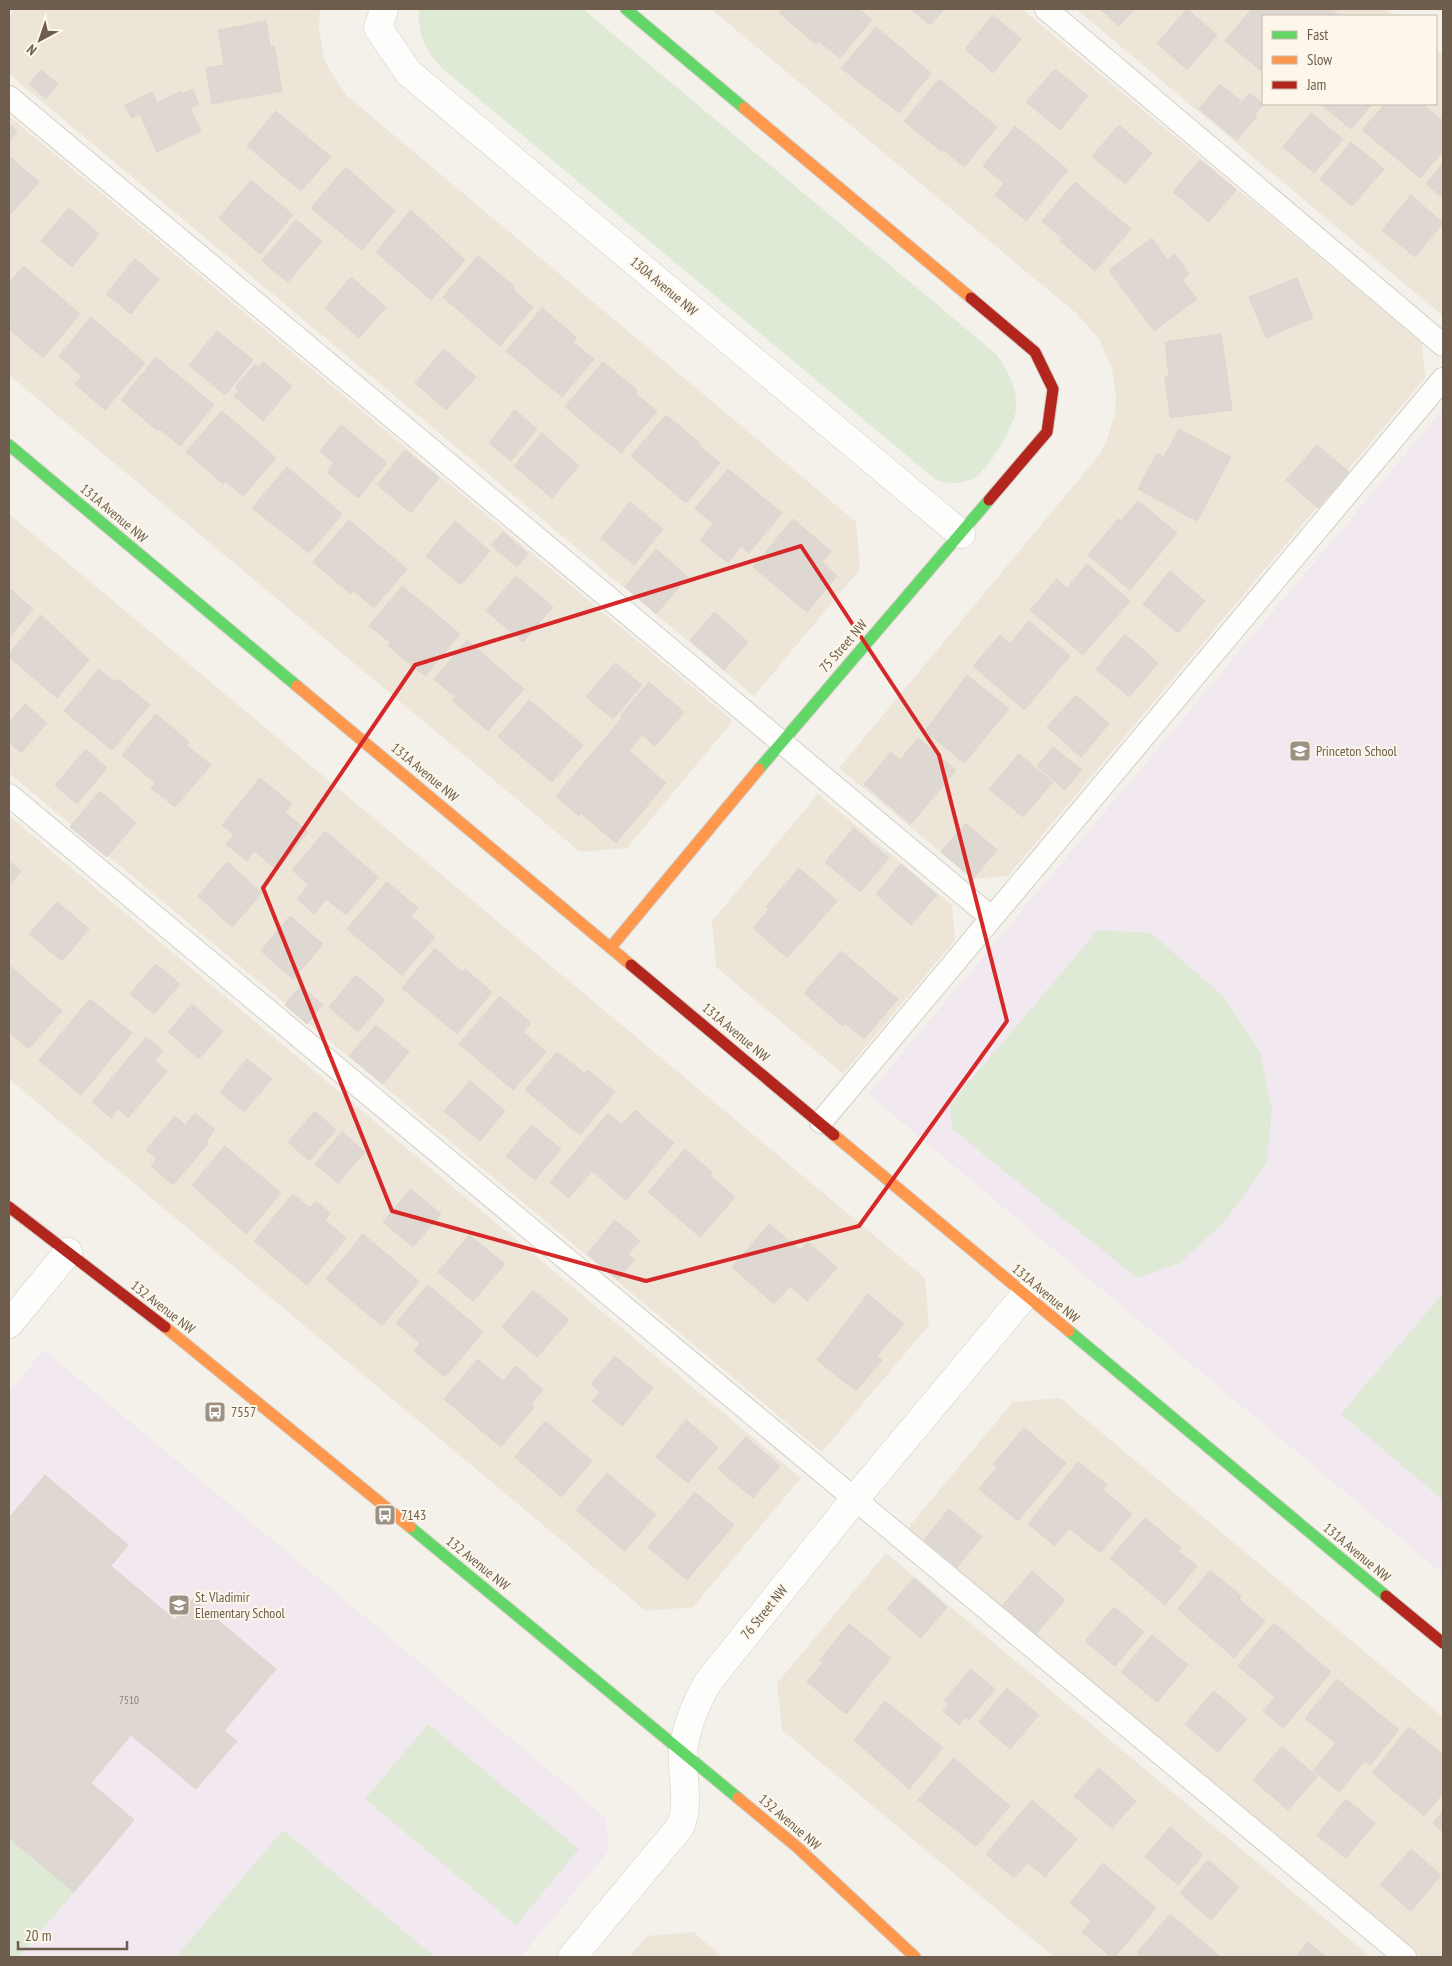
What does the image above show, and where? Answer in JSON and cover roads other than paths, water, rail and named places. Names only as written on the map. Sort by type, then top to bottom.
[{"type":"street","name":"75 Street NW","points":[[611,948],[781,742],[1047,432],[1053,389],[1035,352],[626,9]]},
{"type":"street","name":"130A Avenue NW","points":[[381,18],[409,73],[960,534]]},
{"type":"street","name":"131A Avenue NW","points":[[9,445],[1443,1643]]},
{"type":"street","name":"132 Avenue NW","points":[[9,1207],[196,1351],[683,1751],[797,1847],[915,1957]]},
{"type":"street","points":[[9,1324],[68,1252]]},
{"type":"street","name":"76 Street NW","points":[[572,1957],[680,1827],[686,1813],[683,1751],[695,1706],[708,1682],[854,1500],[1025,1295]]},
{"type":"lane","points":[[1046,9],[1443,345]]},
{"type":"lane","points":[[9,97],[992,918]]},
{"type":"lane","points":[[821,1122],[1443,379]]},
{"type":"lane","points":[[9,796],[1405,1957]]},
{"type":"place","name":"Princeton School","points":[[1300,751]]},
{"type":"place","name":"7557","points":[[215,1412]]},
{"type":"place","name":"7143","points":[[385,1515]]},
{"type":"place","name":"St. Vladimir Elementary School","points":[[179,1605]]}]
